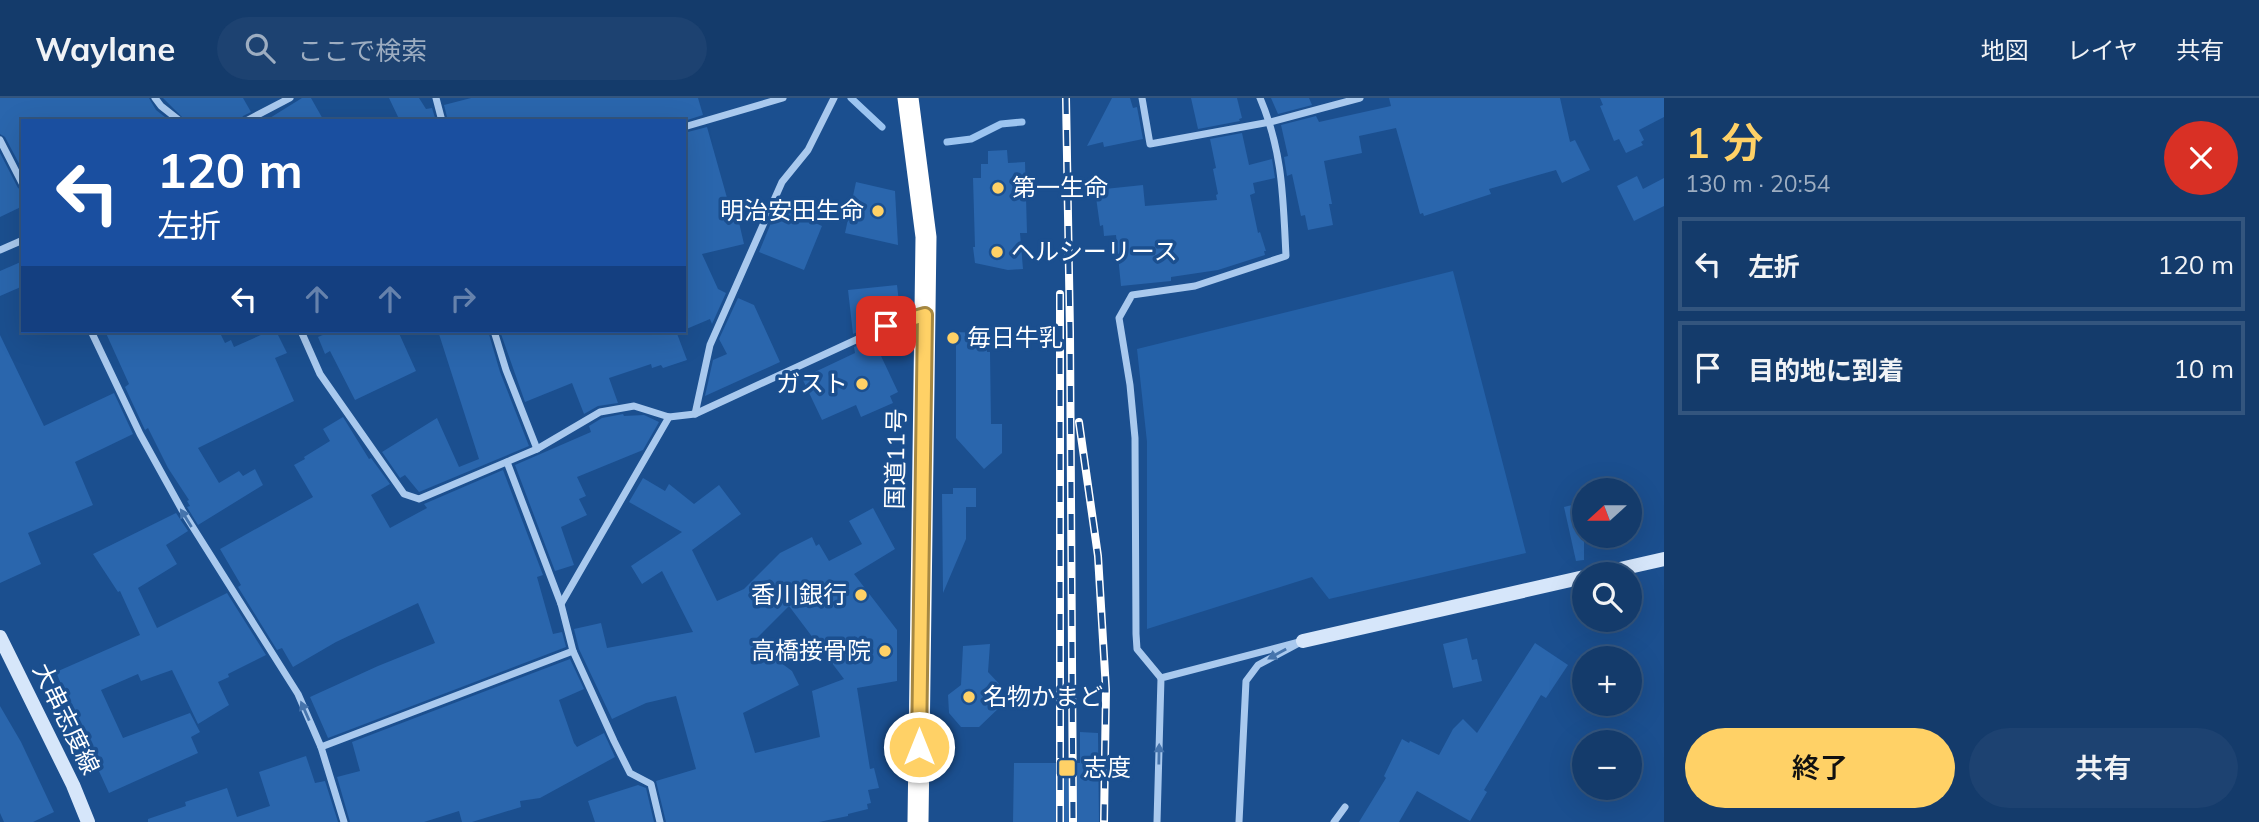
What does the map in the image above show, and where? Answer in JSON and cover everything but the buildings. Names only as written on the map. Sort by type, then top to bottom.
[{"type":"highway","name":"国道11号","points":[[908,98],[926,237],[918,822]]},
{"type":"street","points":[[155,98],[177,119]]},
{"type":"street","points":[[250,119],[290,98]]},
{"type":"street","points":[[436,98],[441,119]]},
{"type":"street","points":[[686,126],[783,98]]},
{"type":"street","points":[[695,414],[710,345],[782,182],[808,150],[834,98]]},
{"type":"street","points":[[1142,98],[1150,144],[1270,122],[1360,98]]},
{"type":"street","points":[[1157,822],[1161,678],[1137,649],[1135,439],[1119,318],[1132,295],[1195,286],[1286,256],[1281,168],[1270,122],[1260,98]]},
{"type":"street","points":[[0,140],[21,181]]},
{"type":"street","points":[[0,250],[21,241]]},
{"type":"street","points":[[302,333],[320,374],[404,494],[419,499],[537,449],[600,412],[634,406],[669,417],[695,414],[886,326],[925,315]]},
{"type":"street","points":[[93,333],[140,434],[181,510],[298,694],[321,747],[344,822]]},
{"type":"street","points":[[495,333],[537,449]]},
{"type":"street","points":[[561,604],[669,417]]},
{"type":"street","points":[[507,462],[561,604],[573,651],[630,773],[651,783],[660,822]]},
{"type":"street","points":[[1642,564],[1664,559]]},
{"type":"street","points":[[1161,678],[1303,641],[1572,580]]},
{"type":"street","name":"大串志度線","points":[[0,638],[73,785],[88,822]]},
{"type":"street","points":[[1239,822],[1247,681],[1258,665],[1303,641]]},
{"type":"street","points":[[321,747],[573,651]]},
{"type":"street","points":[[1334,822],[1345,807]]},
{"type":"shaded area","points":[[1453,271],[1526,553],[1329,599],[1312,577],[1147,629],[1147,442],[1137,349]]},
{"type":"waterway","points":[[851,98],[882,127]]},
{"type":"waterway","points":[[947,142],[971,139],[1001,124],[1022,122]]},
{"type":"railway","points":[[1066,98],[1073,822]]},
{"type":"railway","points":[[1060,294],[1060,822]]},
{"type":"railway","points":[[1079,422],[1098,556],[1106,690],[1104,822]]},
{"type":"place","name":"第一生命","points":[[998,188]]},
{"type":"place","name":"明治安田生命","points":[[878,211]]},
{"type":"place","name":"ヘルシーリース","points":[[997,252]]},
{"type":"place","name":"毎日牛乳","points":[[953,338]]},
{"type":"place","name":"ガスト","points":[[862,384]]},
{"type":"place","name":"香川銀行","points":[[861,595]]},
{"type":"place","name":"高橋接骨院","points":[[885,651]]},
{"type":"place","name":"名物かまど","points":[[969,697]]},
{"type":"place","name":"志度","points":[[1067,768]]},
{"type":"route","points":[[886,326],[925,315],[919,747]]}]
